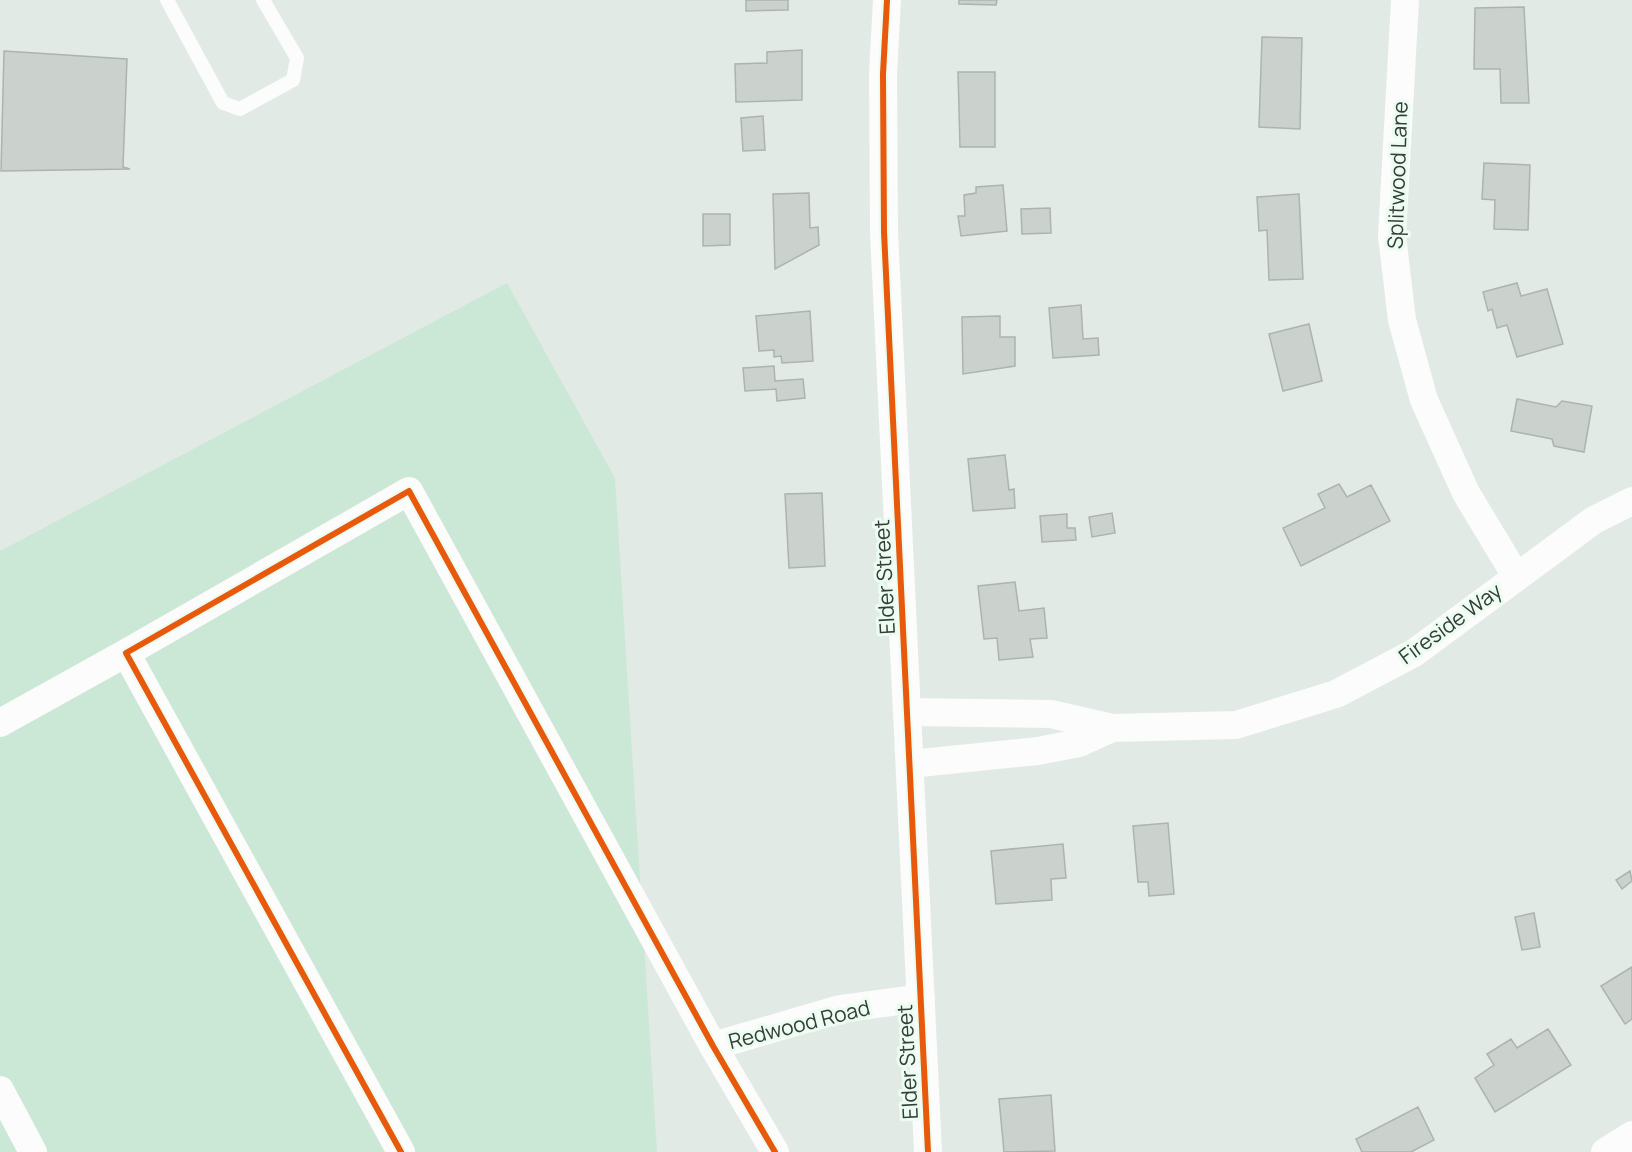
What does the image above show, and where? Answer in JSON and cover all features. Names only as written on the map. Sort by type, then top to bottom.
[{"type":"street","name":"Elder Street","points":[[887,0],[883,74],[884,232],[928,1152]]},
{"type":"street","name":"Splitwood Lane","points":[[1405,0],[1392,236],[1402,320],[1424,400],[1466,493],[1516,576]]},
{"type":"street","points":[[0,723],[408,492],[712,1046],[775,1152]]},
{"type":"street","name":"Fireside Way","points":[[907,712],[1051,714],[1112,728],[1236,725],[1336,694],[1414,653],[1594,520],[1632,501]]},
{"type":"street","points":[[126,653],[401,1152]]},
{"type":"street","name":"Fireside Way","points":[[910,764],[1038,751],[1079,743],[1112,728]]},
{"type":"street","name":"Redwood Road","points":[[712,1046],[840,1009],[921,999]]},
{"type":"street","points":[[0,1090],[33,1152]]},
{"type":"street","points":[[1605,1152],[1632,1135]]},
{"type":"lane","points":[[167,0],[223,103],[240,109],[293,80],[297,58],[263,0]]},
{"type":"green space","points":[[507,283],[615,478],[657,1152],[0,1152],[0,551]]},
{"type":"building","points":[[746,0],[788,0],[788,10],[746,11]]},
{"type":"building","points":[[959,0],[997,0],[996,5],[959,4]]},
{"type":"building","points":[[1524,7],[1529,103],[1501,103],[1500,69],[1474,69],[1475,8]]},
{"type":"building","points":[[1262,37],[1302,38],[1300,129],[1259,127]]},
{"type":"building","points":[[802,50],[802,100],[736,102],[735,64],[767,63],[767,52]]},
{"type":"building","points":[[4,51],[127,59],[123,167],[130,169],[1,171]]},
{"type":"building","points":[[958,72],[995,72],[995,147],[960,147]]},
{"type":"building","points":[[763,116],[765,150],[743,151],[741,118]]},
{"type":"building","points":[[1484,163],[1530,165],[1528,230],[1494,229],[1495,200],[1482,199]]},
{"type":"building","points":[[1003,185],[1007,231],[961,236],[958,216],[965,216],[964,195],[976,193],[976,187]]},
{"type":"building","points":[[809,193],[810,228],[818,227],[819,245],[775,269],[773,194]]},
{"type":"building","points":[[1299,194],[1303,279],[1269,280],[1267,230],[1259,231],[1257,197]]},
{"type":"building","points":[[1050,208],[1051,233],[1022,234],[1021,209]]},
{"type":"building","points":[[703,214],[730,214],[730,245],[703,246]]},
{"type":"building","points":[[1517,283],[1521,296],[1547,289],[1563,344],[1517,357],[1507,325],[1497,328],[1492,309],[1488,311],[1483,292]]},
{"type":"building","points":[[1081,305],[1083,339],[1098,338],[1099,355],[1053,358],[1049,308]]},
{"type":"building","points":[[810,311],[813,361],[782,363],[781,356],[774,357],[774,350],[759,351],[756,316]]},
{"type":"building","points":[[1000,316],[1000,337],[1015,337],[1015,366],[963,374],[962,317]]},
{"type":"building","points":[[1309,324],[1322,381],[1283,391],[1269,334]]},
{"type":"building","points":[[774,366],[775,381],[803,379],[805,398],[777,401],[776,389],[745,391],[743,368]]},
{"type":"building","points":[[1517,399],[1556,407],[1562,401],[1592,406],[1584,452],[1554,446],[1552,439],[1511,431]]},
{"type":"building","points":[[1005,455],[1009,490],[1014,489],[1015,508],[973,511],[968,459]]},
{"type":"building","points":[[1339,484],[1347,497],[1371,485],[1390,521],[1301,566],[1283,528],[1325,508],[1318,494]]},
{"type":"building","points":[[822,493],[825,566],[789,568],[785,494]]},
{"type":"building","points":[[1112,513],[1115,533],[1092,537],[1089,517]]},
{"type":"building","points":[[1067,514],[1067,528],[1075,528],[1076,540],[1042,542],[1040,516]]},
{"type":"building","points":[[1015,582],[1019,611],[1044,608],[1047,638],[1030,639],[1033,657],[999,660],[997,638],[984,639],[978,586]]},
{"type":"building","points":[[1168,823],[1174,894],[1149,896],[1148,882],[1138,882],[1133,826]]},
{"type":"building","points":[[1063,844],[1066,878],[1051,879],[1052,900],[996,904],[991,851]]},
{"type":"building","points":[[1630,871],[1632,881],[1622,889],[1616,880]]},
{"type":"building","points":[[1534,913],[1540,947],[1522,950],[1515,917]]},
{"type":"building","points":[[1632,967],[1632,1019],[1625,1024],[1601,986]]},
{"type":"building","points":[[1548,1029],[1571,1065],[1495,1112],[1475,1078],[1494,1065],[1487,1054],[1511,1039],[1517,1048]]},
{"type":"building","points":[[1051,1095],[1055,1151],[1004,1152],[999,1099]]},
{"type":"building","points":[[1418,1107],[1434,1140],[1411,1152],[1362,1152],[1356,1139]]},
{"type":"cycle path","points":[[887,0],[883,74],[884,232],[928,1152]]},
{"type":"cycle path","points":[[401,1152],[126,653],[409,491],[713,1046],[775,1152]]}]
